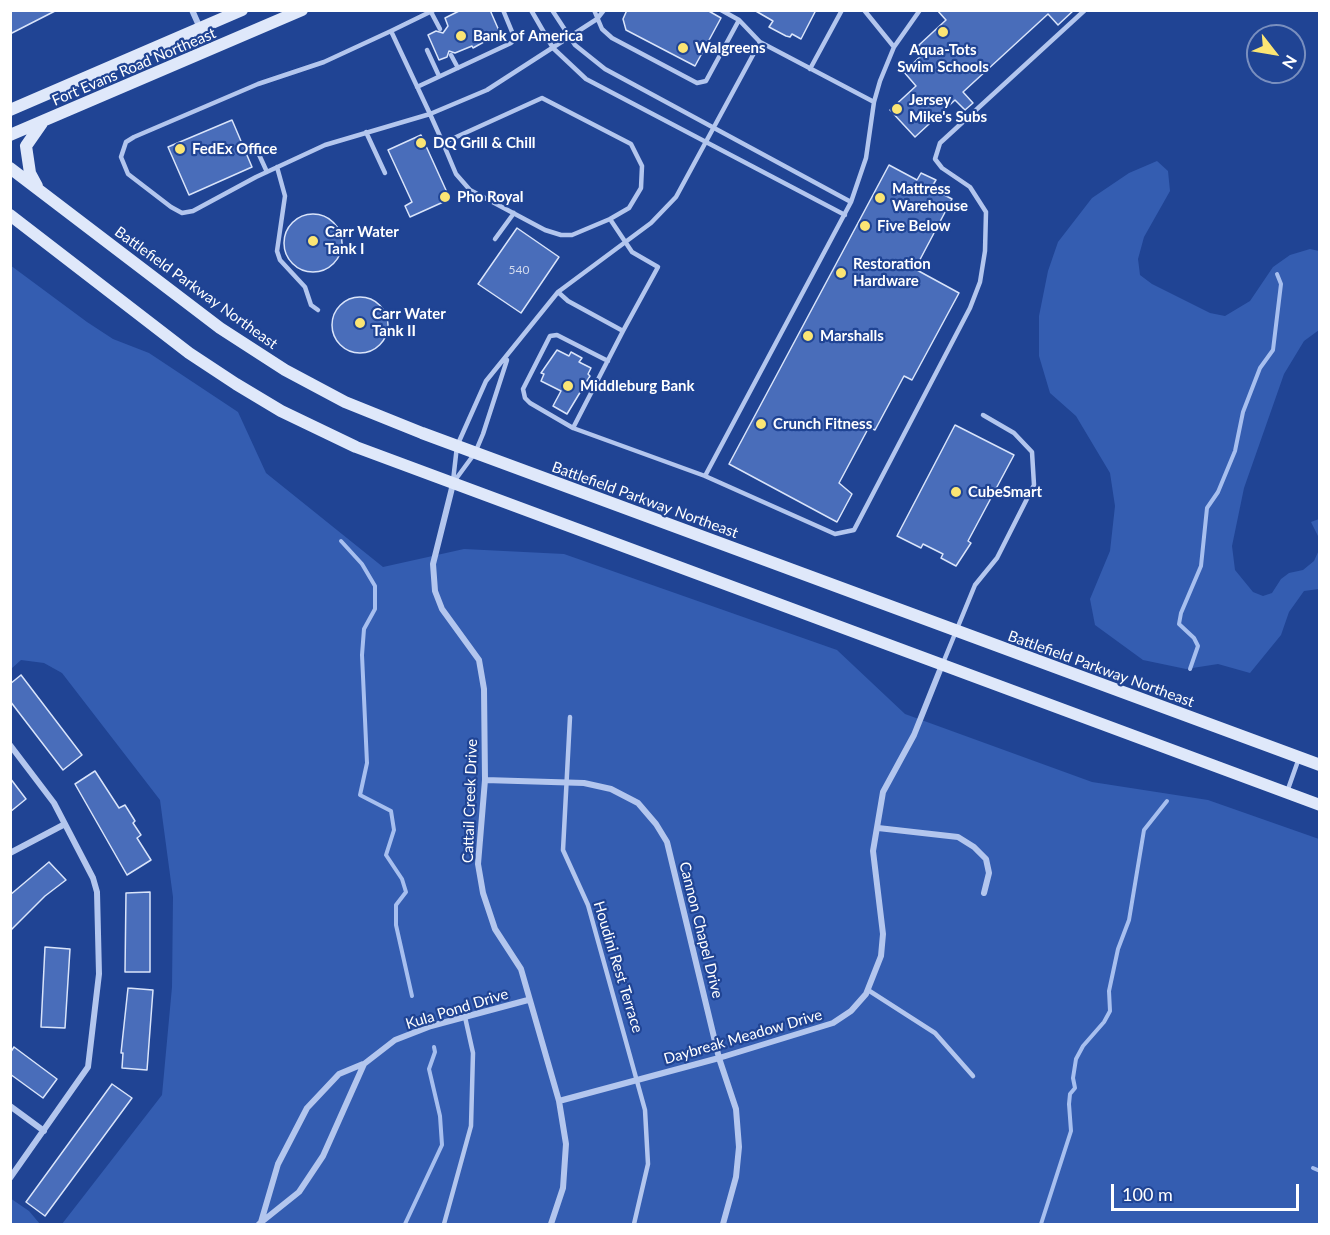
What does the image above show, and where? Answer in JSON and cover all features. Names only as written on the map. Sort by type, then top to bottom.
[{"type":"main road","name":"Fort Evans Road Northeast","points":[[10,110],[242,10]]},
{"type":"main road","name":"Fort Evans Road Northeast","points":[[10,135],[43,123],[302,10]]},
{"type":"main road","points":[[39,190],[30,172],[26,146],[43,123]]},
{"type":"main road","name":"Battlefield Parkway Northeast","points":[[10,168],[212,322],[275,364],[345,402],[475,453],[1320,765]]},
{"type":"main road","points":[[10,215],[189,353],[236,384],[320,431],[453,484],[1320,805]]},
{"type":"street","points":[[192,10],[201,29]]},
{"type":"street","name":"Cattail Creek Drive","points":[[453,484],[433,564],[434,582],[442,609],[479,660],[484,689],[485,780],[478,864],[483,893],[495,929],[521,969],[528,1000],[559,1101],[566,1144],[563,1188],[551,1224]]},
{"type":"street","name":"Daybreak Meadow Drive","points":[[559,1101],[719,1058],[833,1023],[851,1011],[868,990],[882,956],[883,934],[873,851],[883,792],[914,735],[942,665]]},
{"type":"street","points":[[10,745],[54,803],[97,892],[99,974],[88,1067],[10,1178]]},
{"type":"street","name":"Cannon Chapel Drive","points":[[485,780],[566,783],[611,789],[638,803],[656,824],[667,842],[719,1058],[736,1109],[739,1147],[736,1177],[723,1224]]},
{"type":"street","points":[[10,853],[65,824]]},
{"type":"street","points":[[878,828],[958,837],[974,847],[986,859],[989,873],[984,893]]},
{"type":"street","name":"Kula Pond Drive","points":[[260,1223],[278,1164],[307,1108],[339,1074],[364,1064],[395,1040],[465,1017],[528,1000]]},
{"type":"street","name":"Kula Pond Drive","points":[[260,1223],[299,1192],[323,1155],[364,1064]]},
{"type":"street","points":[[10,1106],[44,1131]]},
{"type":"lane","points":[[417,87],[511,43],[514,39],[503,10]]},
{"type":"lane","points":[[531,10],[553,48],[586,79],[845,215]]},
{"type":"lane","points":[[552,10],[568,37],[605,69],[851,202]]},
{"type":"lane","points":[[594,10],[597,19],[612,38],[702,83],[739,20]]},
{"type":"lane","points":[[440,29],[432,11],[324,62],[258,84],[134,137],[126,142],[121,157],[128,174],[182,213],[193,211],[277,167],[325,146],[430,114],[487,90],[597,19],[604,10]]},
{"type":"lane","points":[[721,10],[739,20],[760,42],[874,102]]},
{"type":"lane","points":[[810,69],[842,10]]},
{"type":"lane","points":[[864,10],[894,47]]},
{"type":"lane","points":[[705,476],[851,202],[866,158],[874,102],[894,47],[920,10]]},
{"type":"lane","points":[[608,361],[557,335],[550,336],[523,389],[525,398],[530,404],[573,428],[705,476],[835,534],[854,530],[970,308],[980,282],[985,250],[986,212],[970,187],[942,168],[935,159],[940,143],[1085,10]]},
{"type":"lane","points":[[391,31],[442,143],[463,183],[514,213],[545,230],[561,235],[572,235],[610,219],[629,208],[638,197],[643,178],[639,156],[631,144],[542,98],[442,143]]},
{"type":"lane","points":[[453,484],[457,446],[486,381],[558,292],[651,223],[676,197],[760,42]]},
{"type":"lane","points":[[427,50],[439,76]]},
{"type":"lane","points":[[451,55],[458,68]]},
{"type":"lane","points":[[366,132],[385,173]]},
{"type":"lane","points":[[256,148],[267,172]]},
{"type":"lane","points":[[277,167],[285,196],[277,251],[285,266],[305,287],[311,305],[318,310]]},
{"type":"lane","points":[[495,239],[514,213]]},
{"type":"lane","points":[[573,428],[658,267],[632,252],[610,219]]},
{"type":"lane","points":[[558,292],[568,301],[623,331]]},
{"type":"lane","points":[[453,484],[475,453],[500,388],[507,357]]},
{"type":"lane","points":[[942,665],[975,585],[997,558],[1034,485],[1032,452],[1014,433],[983,415]]},
{"type":"lane","name":"Houdini Rest Terrace","points":[[570,717],[563,850],[588,905],[638,1080],[646,1119],[648,1164],[634,1224]]},
{"type":"lane","points":[[1286,792],[1299,758]]},
{"type":"lane","points":[[868,990],[935,1033],[974,1076]]},
{"type":"lane","points":[[444,1224],[471,1126],[473,1053],[465,1017]]},
{"type":"shaded area","points":[[1157,161],[1168,171],[1170,191],[1144,237],[1138,259],[1140,275],[1152,284],[1210,313],[1225,316],[1250,301],[1273,267],[1290,255],[1310,249],[1319,251],[1319,330],[1304,341],[1284,374],[1244,488],[1232,546],[1235,570],[1253,592],[1263,596],[1272,593],[1281,579],[1289,573],[1303,570],[1314,561],[1319,550],[1319,589],[1304,591],[1289,612],[1281,635],[1250,673],[1218,664],[1186,669],[1143,660],[1095,625],[1090,599],[1110,551],[1115,506],[1110,473],[1076,416],[1050,393],[1039,356],[1039,316],[1048,271],[1058,242],[1092,198],[1129,173]]},
{"type":"shaded area","points":[[10,265],[113,339],[149,353],[238,412],[266,473],[383,567],[464,549],[564,554],[837,650],[905,714],[1092,782],[1208,800],[1319,839],[1319,1224],[62,1224],[162,1095],[172,987],[173,897],[160,800],[62,673],[44,663],[21,660],[11,669]]},
{"type":"shaded area","points":[[1319,519],[1319,538],[1311,522]]},
{"type":"shaded area","points":[[10,1198],[29,1211],[40,1224],[11,1224]]},
{"type":"building","points":[[10,10],[57,10],[10,34]]},
{"type":"building","name":"Bank of America","points":[[461,10],[490,10],[500,33],[473,48],[472,46],[455,53],[449,51],[447,57],[439,60],[428,35],[436,31],[443,33],[448,26],[445,18]]},
{"type":"building","name":"Walgreens","points":[[627,10],[707,10],[721,18],[695,66],[626,30],[623,19]]},
{"type":"building","points":[[754,10],[816,10],[801,39],[792,34],[790,37],[786,36],[769,27],[773,21]]},
{"type":"building","points":[[937,10],[1074,10],[1058,25],[1048,14],[963,92],[973,103],[965,110],[955,100],[915,137],[890,110],[916,86],[904,72],[925,52],[919,45],[946,20]]},
{"type":"building","points":[[232,120],[252,167],[189,195],[168,147]]},
{"type":"building","points":[[421,135],[450,199],[410,217],[405,206],[412,202],[388,150]]},
{"type":"building","points":[[889,165],[917,180],[921,173],[936,180],[931,188],[952,199],[915,269],[959,293],[912,380],[904,376],[875,430],[869,427],[839,483],[852,494],[837,522],[729,464]]},
{"type":"building","name":"Carr Water Tank I","points":[[307,214],[319,214],[334,222],[342,237],[342,249],[334,264],[319,272],[307,272],[292,264],[284,249],[284,237],[292,222]]},
{"type":"building","points":[[517,228],[559,257],[521,313],[478,284]]},
{"type":"building","name":"Carr Water Tank II","points":[[360,297],[380,305],[388,325],[380,345],[360,353],[340,345],[332,325],[340,305]]},
{"type":"building","name":"Middleburg Bank","points":[[557,350],[569,356],[571,352],[582,358],[579,362],[591,368],[588,374],[590,376],[567,414],[553,406],[561,391],[541,381],[544,374],[541,373]]},
{"type":"building","points":[[955,425],[1014,455],[968,541],[971,543],[956,566],[941,558],[943,554],[923,544],[921,548],[897,536]]},
{"type":"building","points":[[21,675],[82,755],[63,770],[10,701],[10,684]]},
{"type":"building","points":[[95,771],[119,808],[125,805],[141,835],[137,838],[151,860],[127,875],[75,784]]},
{"type":"building","points":[[10,778],[26,799],[10,812]]},
{"type":"building","points":[[49,862],[66,880],[45,896],[10,931],[10,895]]},
{"type":"building","points":[[150,892],[150,972],[125,972],[126,893]]},
{"type":"building","points":[[45,947],[70,949],[65,1028],[41,1027]]},
{"type":"building","points":[[128,988],[153,990],[147,1070],[122,1068],[123,1053],[121,1053]]},
{"type":"building","points":[[14,1047],[57,1079],[43,1098],[10,1074],[10,1053]]},
{"type":"building","points":[[112,1084],[132,1098],[45,1216],[26,1202]]},
{"type":"waterway","points":[[1190,669],[1198,646],[1194,638],[1179,624],[1181,613],[1201,566],[1207,508],[1218,492],[1235,451],[1243,412],[1260,368],[1273,350],[1281,284],[1277,274]]},
{"type":"waterway","points":[[341,541],[362,564],[375,586],[375,609],[364,629],[362,655],[367,763],[360,795],[391,811],[394,830],[386,855],[402,879],[406,892],[396,905],[396,925],[412,996]]},
{"type":"waterway","points":[[1041,1224],[1071,1131],[1069,1104],[1070,1094],[1075,1088],[1073,1078],[1076,1059],[1083,1046],[1104,1022],[1110,1011],[1109,991],[1118,949],[1129,920],[1144,830],[1167,801]]},
{"type":"waterway","points":[[405,1224],[442,1145],[440,1116],[429,1069],[435,1052],[434,1047]]},
{"type":"waterway","points":[[1313,1168],[1320,1171]]},
{"type":"place","name":"Aqua-Tots Swim Schools","points":[[943,32]]},
{"type":"place","name":"Bank of America","points":[[461,36]]},
{"type":"place","name":"Walgreens","points":[[683,48]]},
{"type":"place","name":"Jersey Mike's Subs","points":[[897,109]]},
{"type":"place","name":"DQ Grill & Chill","points":[[421,143]]},
{"type":"place","name":"FedEx Office","points":[[180,149]]},
{"type":"place","name":"Pho Royal","points":[[445,197]]},
{"type":"place","name":"Mattress Warehouse","points":[[880,198]]},
{"type":"place","name":"Five Below","points":[[865,226]]},
{"type":"place","name":"Carr Water Tank I","points":[[313,241]]},
{"type":"place","name":"Restoration Hardware","points":[[841,273]]},
{"type":"place","name":"Carr Water Tank II","points":[[360,323]]},
{"type":"place","name":"Marshalls","points":[[808,336]]},
{"type":"place","name":"Middleburg Bank","points":[[568,386]]},
{"type":"place","name":"Crunch Fitness","points":[[761,424]]},
{"type":"place","name":"CubeSmart","points":[[956,492]]}]
